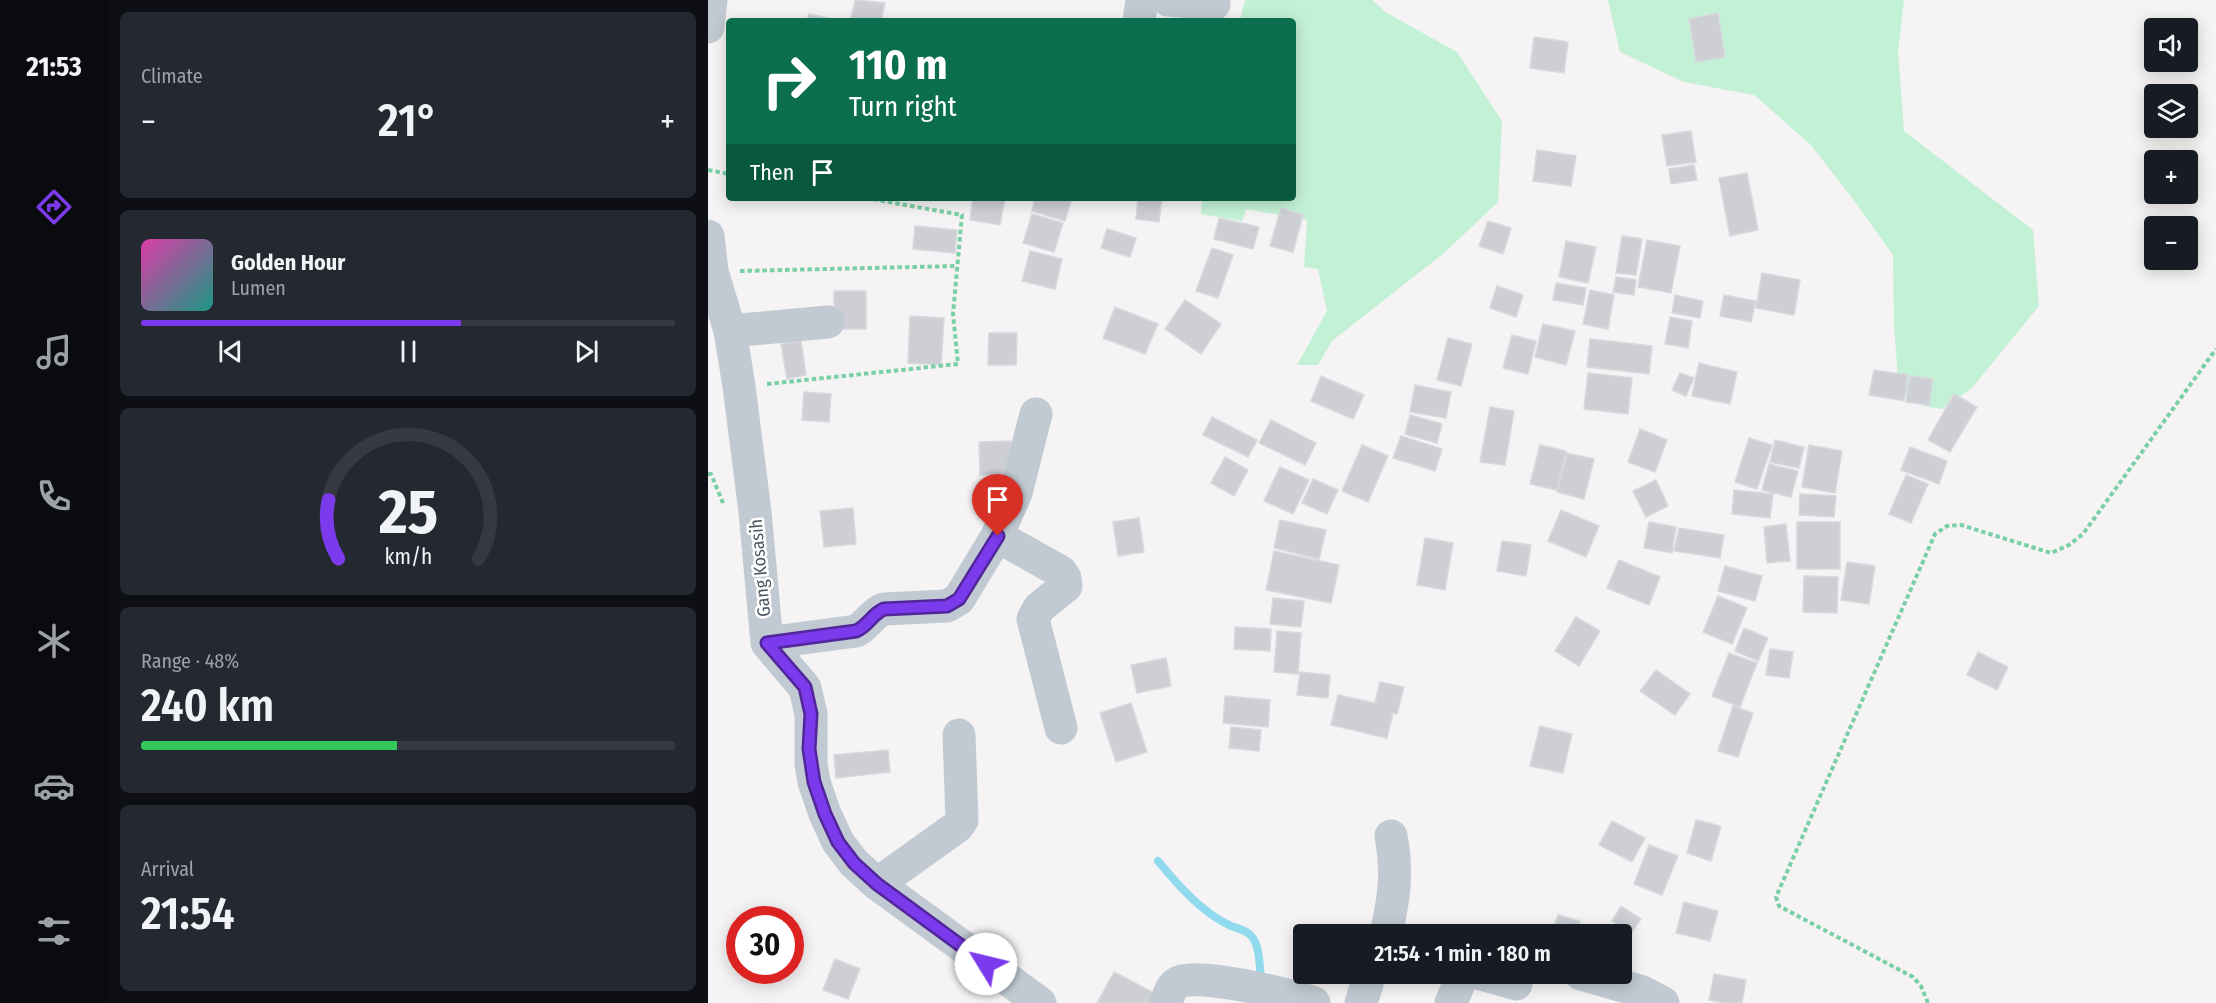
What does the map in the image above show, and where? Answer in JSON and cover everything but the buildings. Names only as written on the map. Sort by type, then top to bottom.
[{"type":"street","points":[[708,27],[711,0]]},
{"type":"street","points":[[1139,18],[1142,0]]},
{"type":"street","points":[[1168,0],[1214,4]]},
{"type":"street","name":"Gang Kosasih","points":[[708,236],[712,271],[730,331],[740,386],[767,643],[805,687],[811,714],[809,749],[814,782],[834,833],[854,863],[877,884],[1040,1003]]},
{"type":"street","points":[[730,331],[828,322]]},
{"type":"street","points":[[767,643],[856,631],[884,609],[947,606],[959,599],[998,536],[1016,493],[1036,414]]},
{"type":"street","points":[[998,536],[1060,572],[1065,578],[1066,586],[1039,608],[1033,619],[1062,728]]},
{"type":"street","points":[[877,884],[958,826],[962,820],[959,735]]},
{"type":"street","points":[[1388,924],[1396,875],[1391,836]]},
{"type":"street","points":[[1166,1003],[1173,986],[1178,982],[1214,982],[1262,989],[1314,1003]]},
{"type":"street","points":[[1361,1003],[1367,984]]},
{"type":"street","points":[[1451,1003],[1459,984]]},
{"type":"street","points":[[1614,984],[1640,992],[1663,1003]]},
{"type":"path","points":[[708,170],[726,173]]},
{"type":"path","points":[[740,386],[958,364],[952,314],[962,215],[883,201]]},
{"type":"path","points":[[712,271],[956,267]]},
{"type":"path","points":[[1928,1003],[1921,986],[1913,977],[1779,906],[1776,897],[1935,534],[1947,526],[1961,525],[2051,553],[2069,545],[2083,534],[2216,350]]},
{"type":"green space","points":[[1245,0],[1372,0],[1387,13],[1457,52],[1502,121],[1498,202],[1444,253],[1332,341],[1318,365],[1297,365],[1327,311],[1318,269],[1304,267],[1307,220],[1246,209],[1242,221],[1201,214],[1202,201],[1296,201],[1296,18],[1241,18]]},
{"type":"green space","points":[[1608,0],[1904,0],[1898,51],[1904,131],[2033,230],[2039,306],[1972,388],[1942,409],[1924,406],[1899,393],[1894,324],[1893,255],[1853,199],[1810,144],[1754,95],[1684,82],[1620,52]]},
{"type":"waterway","points":[[1158,861],[1182,889],[1210,914],[1252,936],[1258,953],[1261,981]]},
{"type":"route","points":[[986,964],[877,884],[854,863],[838,842],[825,814],[810,764],[811,714],[805,687],[767,643],[856,631],[884,609],[947,606],[959,599],[998,536]]}]
